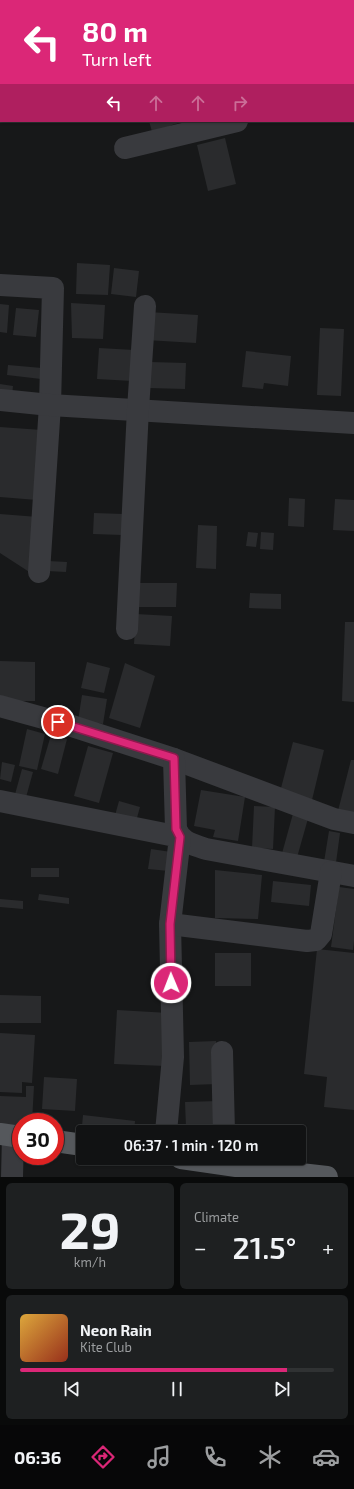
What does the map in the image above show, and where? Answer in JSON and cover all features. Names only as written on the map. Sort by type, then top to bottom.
[{"type":"main road","points":[[64,1142],[76,1144]]},
{"type":"main road","points":[[235,1165],[256,1173],[327,1177]]},
{"type":"street","points":[[125,148],[233,122]]},
{"type":"street","points":[[0,285],[53,288],[50,404],[39,572]]},
{"type":"street","points":[[127,629],[138,409],[145,306]]},
{"type":"street","points":[[1,400],[354,422]]},
{"type":"street","points":[[0,706],[72,726],[174,758],[334,819],[354,824]]},
{"type":"street","points":[[167,1125],[173,1057],[170,924],[180,837],[176,829],[174,758]]},
{"type":"street","points":[[0,801],[180,837],[189,843],[206,849],[354,876]]},
{"type":"street","points":[[170,924],[307,942],[316,940],[321,934],[331,872]]},
{"type":"street","points":[[222,1052],[224,1125]]},
{"type":"street","points":[[11,1136],[12,1177]]},
{"type":"building","points":[[149,122],[182,122],[172,125],[153,135]]},
{"type":"building","points":[[225,138],[236,184],[208,191],[197,145]]},
{"type":"building","points":[[77,263],[110,265],[108,295],[76,294]]},
{"type":"building","points":[[114,268],[139,271],[136,297],[111,294]]},
{"type":"building","points":[[71,303],[105,305],[103,339],[72,338]]},
{"type":"building","points":[[0,304],[9,305],[7,333],[0,332]]},
{"type":"building","points":[[16,308],[39,310],[36,337],[13,335]]},
{"type":"building","points":[[148,312],[198,315],[196,343],[146,340]]},
{"type":"building","points":[[320,328],[344,329],[341,396],[317,395]]},
{"type":"building","points":[[99,348],[134,350],[132,381],[97,379]]},
{"type":"building","points":[[246,351],[291,356],[288,386],[264,383],[263,389],[242,387]]},
{"type":"building","points":[[150,362],[186,363],[185,389],[149,388]]},
{"type":"building","points":[[8,365],[42,368],[41,379],[7,375]]},
{"type":"building","points":[[0,384],[13,386],[12,395],[0,393]]},
{"type":"building","points":[[0,427],[42,430],[37,500],[0,497]]},
{"type":"building","points":[[289,498],[305,499],[304,527],[288,526]]},
{"type":"building","points":[[335,499],[354,500],[354,531],[333,530]]},
{"type":"building","points":[[94,513],[123,514],[122,535],[93,534]]},
{"type":"building","points":[[0,514],[38,517],[34,575],[0,553]]},
{"type":"building","points":[[198,525],[217,526],[216,569],[196,568]]},
{"type":"building","points":[[248,532],[258,533],[256,547],[246,546]]},
{"type":"building","points":[[261,532],[274,533],[273,550],[260,549]]},
{"type":"building","points":[[48,561],[67,562],[66,572],[47,571]]},
{"type":"building","points":[[137,583],[177,583],[176,607],[137,607]]},
{"type":"building","points":[[250,593],[281,594],[281,609],[249,608]]},
{"type":"building","points":[[136,614],[172,616],[170,646],[134,644]]},
{"type":"building","points":[[345,622],[354,622],[354,702],[342,701]]},
{"type":"building","points":[[0,661],[35,662],[35,701],[0,701]]},
{"type":"building","points":[[87,662],[110,668],[104,693],[81,688]]},
{"type":"building","points":[[125,663],[155,676],[140,728],[109,718]]},
{"type":"building","points":[[82,695],[107,699],[103,724],[78,721]]},
{"type":"building","points":[[27,729],[45,734],[37,770],[19,766]]},
{"type":"building","points":[[51,735],[67,739],[58,774],[41,769]]},
{"type":"building","points":[[293,742],[324,750],[312,800],[280,792]]},
{"type":"building","points":[[88,746],[113,753],[99,803],[74,796]]},
{"type":"building","points":[[351,760],[354,760],[354,815],[338,811]]},
{"type":"building","points":[[2,762],[15,765],[11,782],[0,779]]},
{"type":"building","points":[[22,769],[33,772],[25,801],[14,798]]},
{"type":"building","points":[[201,790],[245,797],[238,841],[213,837],[215,830],[194,826]]},
{"type":"building","points":[[119,801],[140,807],[135,825],[114,819]]},
{"type":"building","points":[[254,806],[275,807],[273,849],[252,848]]},
{"type":"building","points":[[294,810],[309,815],[296,861],[281,857]]},
{"type":"building","points":[[329,831],[340,833],[335,870],[323,868]]},
{"type":"building","points":[[151,849],[171,852],[169,871],[148,869]]},
{"type":"building","points":[[31,868],[59,868],[59,877],[31,877]]},
{"type":"building","points":[[215,870],[262,875],[258,919],[215,918]]},
{"type":"building","points":[[273,881],[311,885],[309,906],[271,902]]},
{"type":"building","points":[[339,887],[354,889],[353,950],[331,947]]},
{"type":"building","points":[[39,894],[69,898],[69,904],[38,900]]},
{"type":"building","points":[[0,899],[23,901],[23,909],[0,907]]},
{"type":"building","points":[[317,949],[354,953],[354,1110],[324,1107],[327,1077],[304,1074]]},
{"type":"building","points":[[215,953],[251,953],[251,986],[215,986]]},
{"type":"building","points":[[0,995],[41,996],[41,1023],[0,1023]]},
{"type":"building","points":[[117,1010],[169,1013],[166,1066],[114,1064]]},
{"type":"building","points":[[0,1033],[35,1035],[32,1083],[22,1082],[22,1093],[0,1092]]},
{"type":"building","points":[[216,1041],[217,1084],[190,1085],[189,1042]]},
{"type":"building","points":[[44,1077],[77,1079],[75,1111],[42,1109]]},
{"type":"building","points":[[26,1086],[34,1086],[32,1113],[12,1113],[12,1126],[0,1125],[0,1096],[26,1097]]},
{"type":"building","points":[[218,1101],[218,1125],[186,1125],[185,1102]]},
{"type":"building","points":[[83,1115],[135,1121],[135,1125],[82,1125]]},
{"type":"route","points":[[58,722],[174,758],[176,829],[180,837],[170,924],[171,983]]}]
